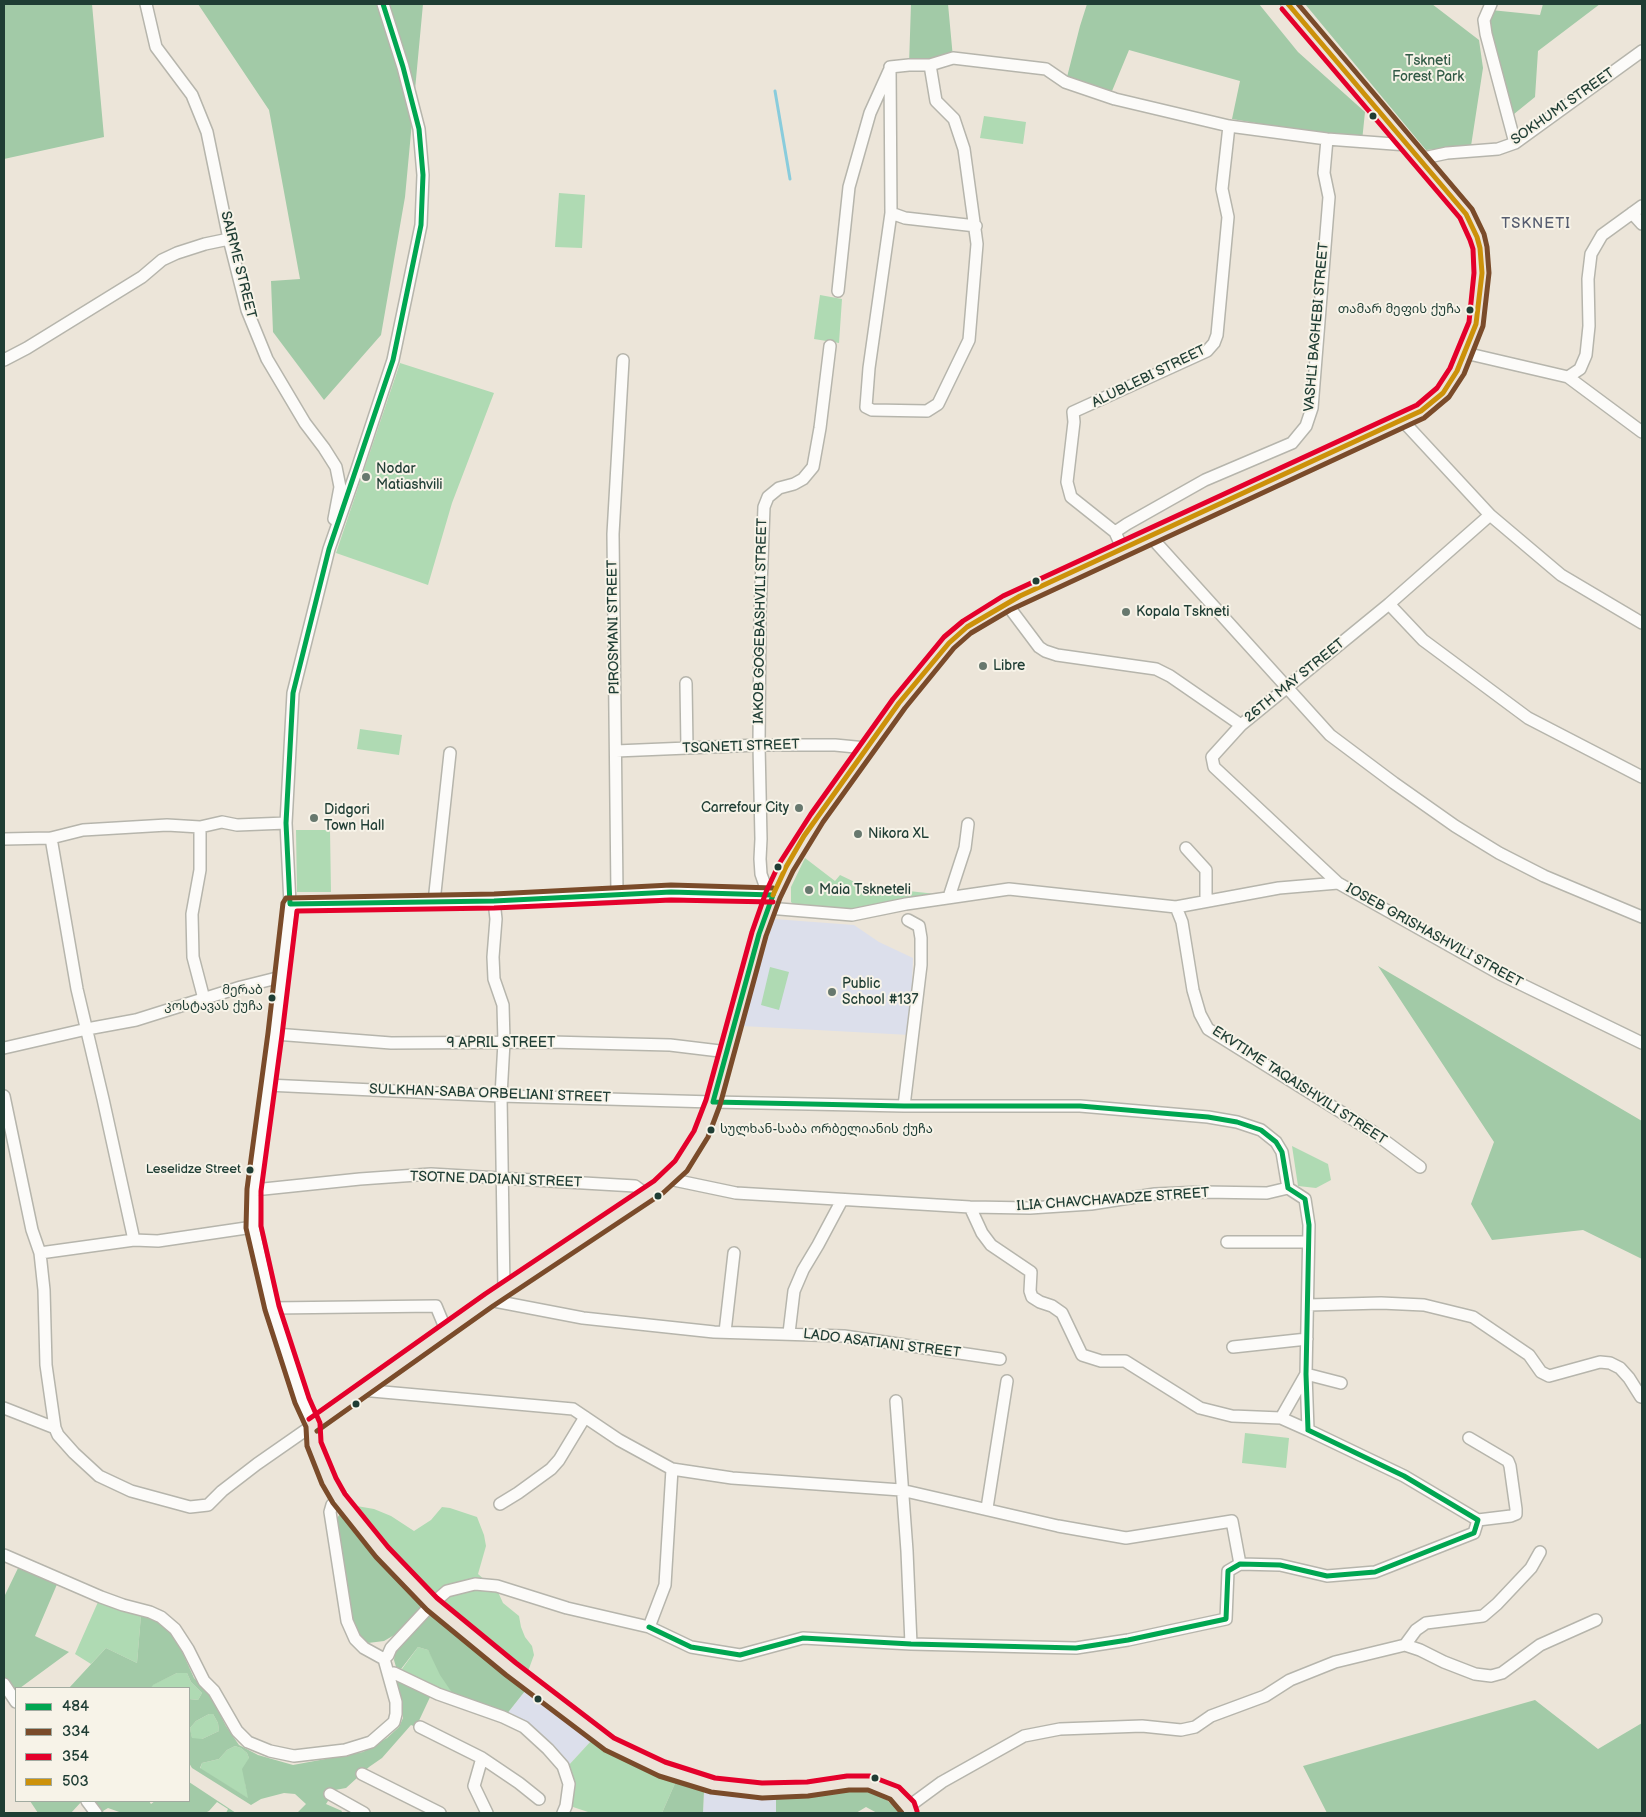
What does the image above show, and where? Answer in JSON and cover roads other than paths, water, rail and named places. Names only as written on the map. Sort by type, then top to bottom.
[{"type":"main road","points":[[909,1810],[894,1793],[870,1783],[848,1783],[808,1789],[762,1791],[713,1785],[662,1770],[610,1744],[511,1669],[432,1604],[382,1552],[339,1498],[329,1481],[318,1458],[314,1444],[313,1425],[489,1300],[647,1195],[669,1179],[691,1152],[701,1134],[713,1102],[759,934],[768,908],[770,894],[804,836],[866,748],[899,702],[948,643],[967,627],[1006,603],[1421,411],[1443,393],[1457,371],[1476,324],[1482,273],[1480,248],[1466,214],[1288,4]]},
{"type":"street","name":"SAIRME STREET","points":[[146,4],[156,47],[192,95],[207,132],[229,240],[247,310],[267,359],[305,423],[336,467],[340,487],[329,549]]},
{"type":"street","points":[[4,1096],[32,1230],[40,1253],[44,1290],[46,1365],[55,1428],[58,1436],[99,1476],[131,1491],[190,1507],[208,1505],[222,1491],[257,1464],[313,1425],[302,1402],[272,1308],[253,1227],[254,1190],[290,904],[286,823],[293,693],[329,549],[393,360],[421,225],[423,176],[419,130],[384,4]]},
{"type":"street","points":[[1491,4],[1484,20],[1486,34],[1515,143]]},
{"type":"street","name":"SOKHUMI STREET","points":[[1419,159],[1447,153],[1498,149],[1515,143],[1642,51]]},
{"type":"street","points":[[890,67],[930,65],[953,58],[1046,69],[1064,82],[1115,99],[1229,126],[1327,138],[1407,145]]},
{"type":"street","points":[[890,67],[891,213],[869,368],[866,407],[872,410],[894,412],[927,411],[938,404],[969,340],[977,244],[964,149],[954,119],[936,102],[930,65]]},
{"type":"street","points":[[838,291],[849,187],[870,114],[890,67]]},
{"type":"street","name":"ALUBLEBI STREET","points":[[1115,532],[1070,497],[1067,482],[1074,422],[1073,412],[1207,350],[1214,343],[1217,335],[1228,217],[1222,189],[1229,126]]},
{"type":"street","name":"VASHLI BAGHEBI STREET","points":[[1115,532],[1206,480],[1292,443],[1306,426],[1312,408],[1328,197],[1324,173],[1327,138]]},
{"type":"street","points":[[1568,377],[1580,368],[1586,355],[1589,326],[1588,279],[1591,254],[1602,235],[1642,206]]},
{"type":"street","points":[[891,213],[905,218],[976,226]]},
{"type":"street","points":[[1632,213],[1642,224]]},
{"type":"street","points":[[4,360],[27,348],[142,277],[162,260],[205,244],[229,240]]},
{"type":"street","name":"IAKOB GOGEBASHVILI STREET","points":[[770,894],[761,874],[759,745],[760,614],[764,507],[768,496],[779,488],[794,484],[803,479],[813,467],[820,428],[830,346]]},
{"type":"street","points":[[1465,353],[1568,377],[1642,432]]},
{"type":"street","name":"PIROSMANI STREET","points":[[617,894],[613,534],[623,360]]},
{"type":"street","points":[[1402,420],[1490,516],[1562,575],[1642,623]]},
{"type":"street","name":"26TH MAY STREET","points":[[1006,603],[1039,647],[1045,651],[1057,655],[1156,669],[1170,676],[1241,724],[1389,604],[1490,516]]},
{"type":"street","points":[[1115,532],[1123,550]]},
{"type":"street","points":[[1151,537],[1330,735],[1455,826],[1500,853],[1544,876],[1642,917]]},
{"type":"street","points":[[1389,604],[1423,640],[1528,718],[1642,777]]},
{"type":"street","points":[[686,683],[687,748]]},
{"type":"street","points":[[1241,724],[1212,757],[1214,767],[1338,883]]},
{"type":"street","name":"TSQNETI STREET","points":[[616,751],[759,745],[835,745],[866,748]]},
{"type":"street","points":[[434,902],[450,753]]},
{"type":"street","points":[[4,838],[51,838],[83,830],[167,826],[200,827],[222,822],[237,825],[286,823]]},
{"type":"street","points":[[949,897],[965,848],[968,824]]},
{"type":"street","points":[[200,827],[200,870],[192,914],[193,957],[204,1000]]},
{"type":"street","points":[[51,838],[77,989],[134,1240]]},
{"type":"street","points":[[1186,848],[1206,870],[1206,901]]},
{"type":"street","name":"IOSEB GRISHASHVILI STREET","points":[[768,908],[852,915],[949,897],[1009,889],[1176,907],[1278,889],[1338,883],[1500,974],[1642,1043]]},
{"type":"street","points":[[290,904],[494,901],[671,892],[770,894]]},
{"type":"street","points":[[494,901],[496,919],[493,957],[494,979],[503,1005],[504,1042],[501,1096],[504,1290]]},
{"type":"street","name":"EKVTIME TAQAISHVILI STREET","points":[[1176,907],[1182,922],[1193,990],[1200,1014],[1208,1029],[1373,1132],[1420,1167]]},
{"type":"street","points":[[904,1106],[919,982],[922,938],[919,926],[908,920]]},
{"type":"street","points":[[4,1048],[136,1020],[241,987],[281,977]]},
{"type":"street","name":"9 APRIL STREET","points":[[275,1034],[391,1043],[504,1042],[670,1045],[728,1052]]},
{"type":"street","name":"SULKHAN-SABA ORBELIANI STREET","points":[[268,1085],[501,1096],[713,1102],[904,1106],[1080,1106],[1208,1117],[1238,1122],[1261,1130],[1276,1142],[1282,1152],[1288,1188]]},
{"type":"street","name":"TSOTNE DADIANI STREET","points":[[254,1190],[431,1174],[635,1186],[647,1195]]},
{"type":"street","name":"ILIA CHAVCHAVADZE STREET","points":[[669,1179],[736,1194],[970,1207],[1030,1208],[1091,1204],[1154,1194],[1203,1192],[1267,1193],[1288,1188]]},
{"type":"street","points":[[1288,1188],[1305,1199],[1309,1225],[1306,1374],[1308,1430]]},
{"type":"street","name":"LADO ASATIANI STREET","points":[[842,1200],[803,1270],[794,1291],[789,1333],[844,1336],[1000,1358]]},
{"type":"street","points":[[970,1207],[982,1234],[991,1245],[1031,1272],[1030,1291],[1032,1297],[1052,1306],[1062,1314],[1082,1355],[1101,1361],[1125,1361],[1200,1408],[1232,1416],[1281,1418],[1404,1476],[1478,1520],[1516,1514],[1508,1461],[1469,1438]]},
{"type":"street","points":[[40,1253],[134,1240],[158,1241],[253,1227]]},
{"type":"street","points":[[1227,1242],[1308,1242]]},
{"type":"street","points":[[720,1332],[734,1253]]},
{"type":"street","points":[[489,1300],[583,1318],[720,1332],[789,1333]]},
{"type":"street","points":[[1308,1305],[1381,1303],[1424,1305],[1473,1317],[1529,1354],[1541,1372],[1549,1376],[1600,1362],[1610,1363],[1620,1368],[1641,1397]]},
{"type":"street","points":[[272,1308],[436,1306],[446,1330]]},
{"type":"street","points":[[1233,1347],[1307,1339]]},
{"type":"street","points":[[1281,1418],[1306,1374]]},
{"type":"street","points":[[1306,1374],[1341,1383]]},
{"type":"street","points":[[987,1508],[1007,1382]]},
{"type":"street","points":[[361,1390],[573,1409],[620,1440],[672,1469],[732,1478],[901,1490],[987,1508],[1058,1526],[1126,1538],[1232,1521],[1240,1564]]},
{"type":"street","points":[[896,1402],[907,1551],[911,1644]]},
{"type":"street","points":[[4,1408],[55,1428]]},
{"type":"street","points":[[500,1504],[551,1470],[585,1417]]},
{"type":"street","points":[[649,1627],[665,1585],[672,1469]]},
{"type":"street","points":[[4,1555],[123,1606],[150,1612],[161,1617],[175,1628],[204,1681],[214,1691],[238,1731],[248,1742],[270,1751],[294,1756],[345,1750],[371,1742],[394,1722],[396,1702],[384,1659],[364,1648],[354,1639],[347,1621],[330,1512],[332,1505],[339,1498]]},
{"type":"street","points":[[384,1659],[391,1648],[432,1604],[447,1591],[474,1584],[486,1584],[515,1591],[567,1608],[649,1627],[691,1647],[740,1655],[803,1638],[911,1644],[1076,1648],[1128,1640],[1226,1620],[1228,1571],[1240,1564],[1280,1565],[1326,1576],[1375,1572],[1474,1533],[1478,1520]]},
{"type":"street","points":[[909,1810],[942,1782],[1024,1736],[1060,1729],[1142,1726],[1181,1730],[1195,1727],[1211,1716],[1266,1696],[1290,1680],[1335,1662],[1355,1656],[1384,1652],[1405,1645],[1416,1630],[1426,1623],[1483,1616],[1531,1568],[1540,1552]]},
{"type":"street","points":[[1405,1645],[1474,1674],[1491,1676],[1502,1673],[1540,1644],[1596,1620]]},
{"type":"street","points":[[388,1672],[394,1673],[438,1694],[503,1717],[524,1727],[564,1766],[569,1784],[566,1806],[563,1813]]},
{"type":"street","points":[[4,1684],[15,1700]]},
{"type":"street","points":[[420,1727],[482,1758],[520,1783],[539,1799]]},
{"type":"street","points":[[482,1758],[474,1786],[486,1813]]},
{"type":"street","points":[[362,1774],[440,1813]]},
{"type":"street","points":[[330,1794],[364,1813]]},
{"type":"street","points":[[87,1802],[96,1813]]},
{"type":"waterway","points":[[775,91],[790,179]]},
{"type":"place","name":"თამარ მეფის ქუჩა","points":[[1470,310]]},
{"type":"place","name":"Nodar Matiashvili","points":[[366,477]]},
{"type":"place","name":"Kopala Tskneti","points":[[1126,612]]},
{"type":"place","name":"Libre","points":[[983,666]]},
{"type":"place","name":"Carrefour City","points":[[799,808]]},
{"type":"place","name":"Didgori Town Hall","points":[[314,818]]},
{"type":"place","name":"Nikora XL","points":[[858,834]]},
{"type":"place","name":"Maia Tskneteli","points":[[809,890]]},
{"type":"place","name":"Public School #137","points":[[832,992]]},
{"type":"place","name":"მერაბ კოსტავას ქუჩა","points":[[272,998]]},
{"type":"place","name":"სულხან-საბა ორბელიანის ქუჩა","points":[[711,1130]]},
{"type":"place","name":"Leselidze Street","points":[[250,1170]]},
{"type":"district","name":"TSKNETI","points":[[1536,224]]},
{"type":"park label","name":"Tskneti Forest Park","points":[[1428,69]]}]
